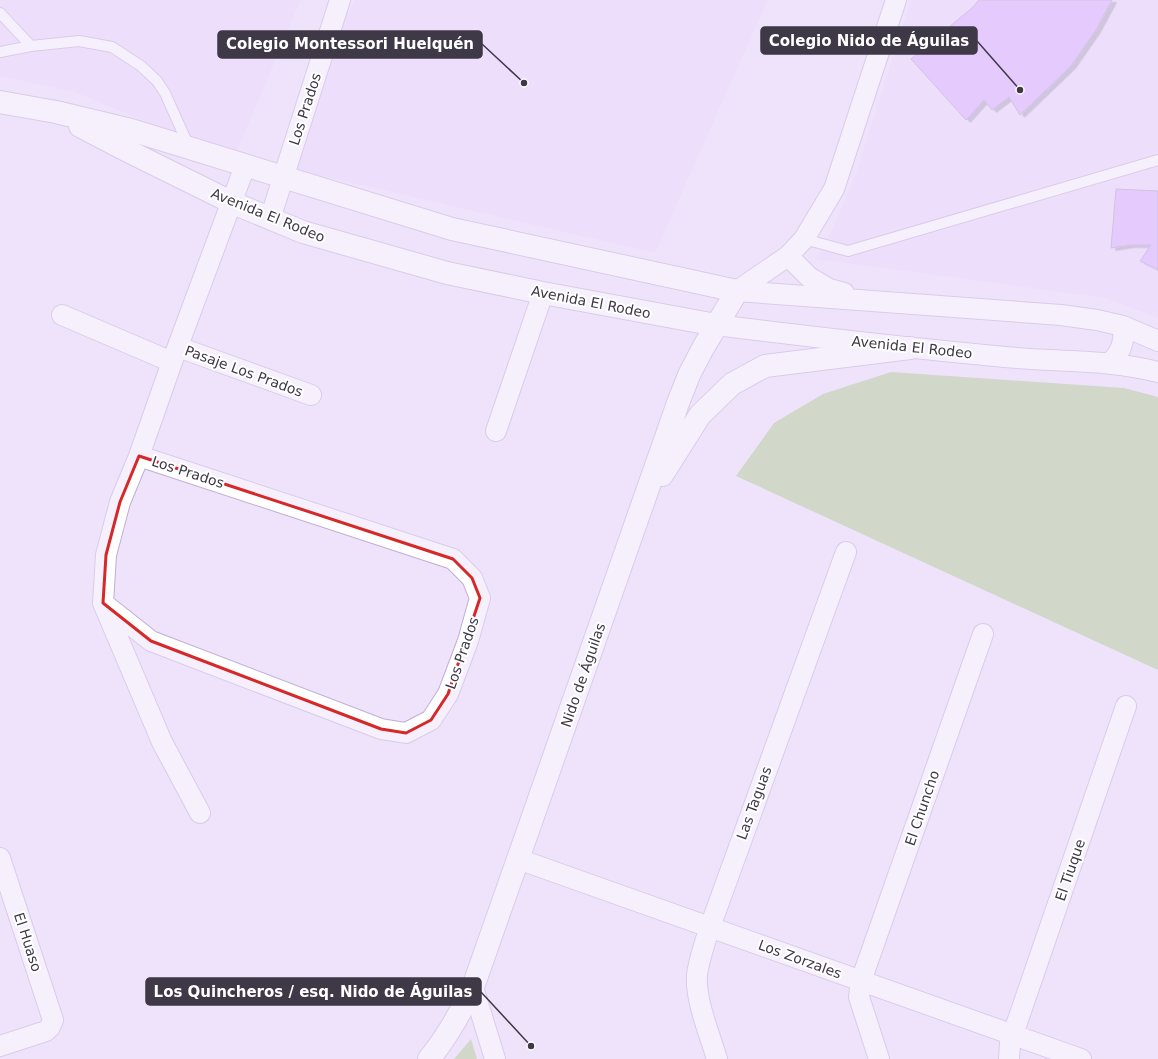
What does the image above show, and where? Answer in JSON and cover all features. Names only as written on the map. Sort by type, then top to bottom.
[{"type":"street","name":"Los Prados","points":[[270,219],[340,0]]},
{"type":"street","points":[[737,291],[788,256],[804,239],[834,189],[896,0]]},
{"type":"street","name":"Avenida El Rodeo","points":[[0,102],[56,112],[131,130],[282,178],[452,229],[737,291],[1061,315],[1097,320],[1123,326],[1158,341]]},
{"type":"street","name":"Avenida El Rodeo","points":[[56,112],[126,150],[233,203],[270,219],[303,232],[447,273],[543,293],[716,325],[910,348],[1014,358],[1110,363],[1158,372]]},
{"type":"street","name":"Los Prados","points":[[200,813],[162,742],[103,603],[106,555],[120,502],[139,456],[175,355],[233,203],[245,166]]},
{"type":"street","points":[[788,256],[809,277],[828,289],[885,302]]},
{"type":"street","name":"Nido de Águilas","points":[[429,1059],[451,1029],[473,987],[686,382],[702,348],[737,291]]},
{"type":"street","points":[[496,431],[543,293]]},
{"type":"street","name":"Pasaje Los Prados","points":[[62,315],[175,355],[311,395]]},
{"type":"street","points":[[1110,363],[1120,352],[1124,336],[1123,326]]},
{"type":"street","points":[[642,507],[700,415],[732,384],[764,366],[910,348]]},
{"type":"street","name":"Los Prados","points":[[103,603],[152,641],[381,729],[406,733],[431,720],[448,694],[468,641],[480,598],[472,578],[454,559],[139,456]]},
{"type":"street","name":"Las Taguas","points":[[717,1059],[699,1000],[697,974],[710,927],[846,552]]},
{"type":"street","name":"El Chuncho","points":[[880,1059],[860,1002],[859,988],[983,634]]},
{"type":"street","name":"El Tiuque","points":[[1009,1059],[1010,1043],[1126,706]]},
{"type":"street","name":"El Huaso","points":[[0,858],[53,1020],[50,1027],[46,1031],[0,1046]]},
{"type":"street","name":"Los Zorzales","points":[[518,859],[1081,1059]]},
{"type":"street","points":[[473,987],[496,1059]]},
{"type":"lane","points":[[0,13],[31,46]]},
{"type":"lane","points":[[0,52],[31,46],[79,41],[112,46],[141,66],[158,81],[190,148]]},
{"type":"lane","points":[[804,239],[848,251],[1158,160]]},
{"type":"highlighted area","points":[[139,456],[453,559],[472,578],[480,598],[448,694],[431,720],[406,733],[381,729],[151,641],[103,603],[106,555],[120,502]]},
{"type":"shaded area","points":[[0,0],[301,0],[234,158],[77,93],[0,76]]},
{"type":"shaded area","points":[[354,0],[768,0],[655,253],[279,166]]},
{"type":"shaded area","points":[[911,0],[1158,0],[1158,318],[1105,298],[816,259],[833,227],[854,179]]},
{"type":"green space","points":[[891,372],[1124,388],[1158,397],[1158,670],[736,476],[774,423],[823,394]]},
{"type":"green space","points":[[471,1039],[477,1059],[454,1059]]},
{"type":"building","points":[[979,0],[1112,0],[1096,30],[1071,66],[1020,115],[1009,97],[992,110],[984,100],[966,120],[911,59],[973,7]]},
{"type":"building","points":[[1116,189],[1158,191],[1158,270],[1140,261],[1151,245],[1130,245],[1111,248]]},
{"type":"place","name":"Colegio Montessori Huelquén","points":[[524,83]]},
{"type":"place","name":"Colegio Nido de Águilas","points":[[1020,90]]},
{"type":"place","name":"Los Quincheros / esq. Nido de Águilas","points":[[531,1046]]}]
